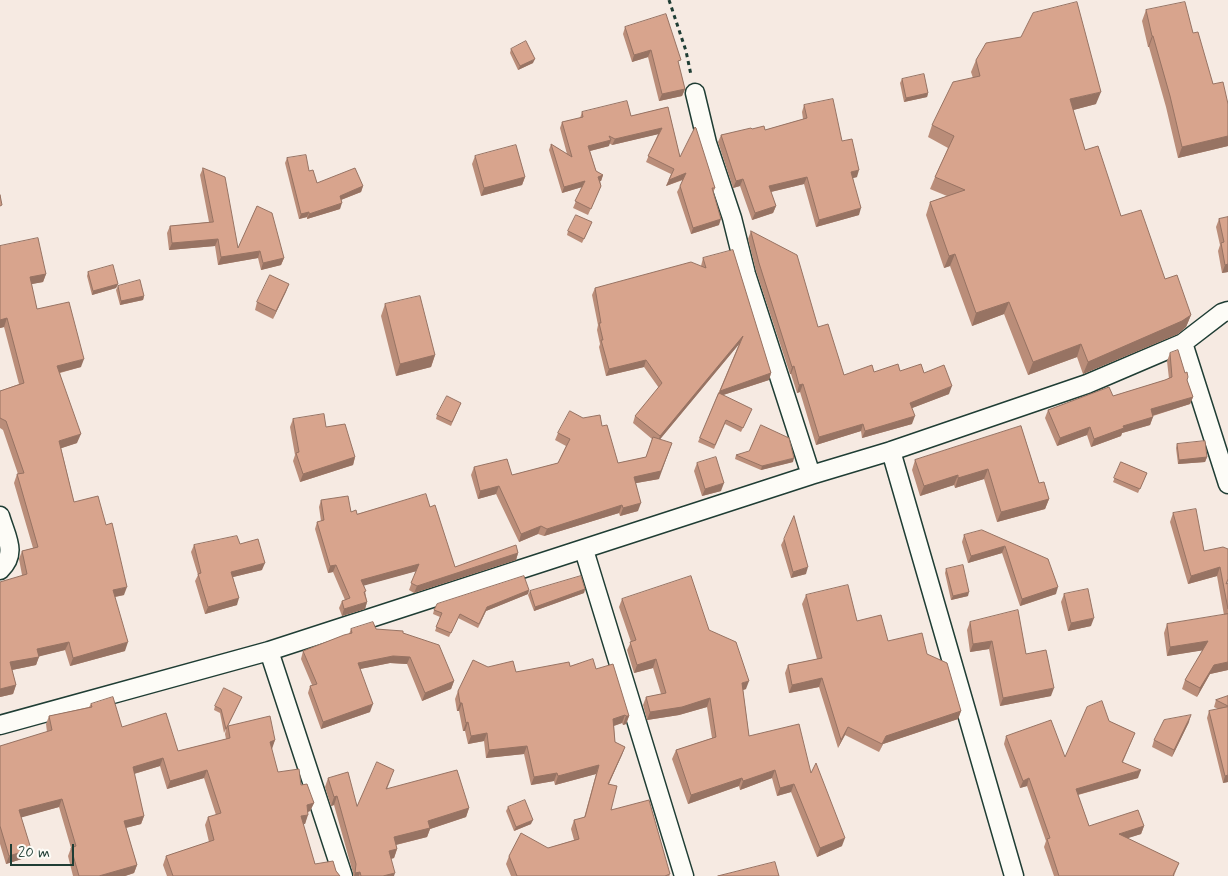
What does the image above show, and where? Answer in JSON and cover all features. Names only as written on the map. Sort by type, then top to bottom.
[{"type":"street","points":[[695,93],[707,142],[732,218],[751,290],[811,475]]},
{"type":"street","points":[[0,725],[269,651],[811,475],[891,451],[1087,384],[1183,343],[1222,313],[1228,311]]},
{"type":"street","points":[[1183,343],[1228,484]]},
{"type":"street","points":[[891,451],[1014,876]]},
{"type":"street","points":[[0,516],[11,552],[8,563],[0,570]]},
{"type":"street","points":[[584,550],[684,876]]},
{"type":"street","points":[[269,651],[343,876]]},
{"type":"path","points":[[669,0],[686,51],[695,93]]},
{"type":"building","points":[[1077,2],[1101,92],[1070,99],[1085,150],[1098,146],[1121,216],[1141,210],[1165,279],[1177,275],[1191,315],[1182,321],[1088,362],[1081,344],[1033,362],[1009,302],[976,313],[955,254],[949,256],[930,202],[965,190],[935,177],[954,136],[932,125],[953,82],[980,76],[976,60],[986,43],[1021,37],[1033,13]]},
{"type":"building","points":[[1185,2],[1193,33],[1198,32],[1213,84],[1223,82],[1228,104],[1228,136],[1182,147],[1146,10]]},
{"type":"building","points":[[666,14],[681,60],[678,61],[685,89],[662,94],[651,50],[634,55],[625,27]]},
{"type":"building","points":[[526,41],[535,59],[520,66],[511,49]]},
{"type":"building","points":[[924,74],[928,93],[906,98],[902,79]]},
{"type":"building","points":[[833,99],[842,141],[852,139],[859,170],[851,172],[861,208],[819,220],[807,177],[769,186],[776,206],[755,213],[743,179],[736,181],[721,135],[764,126],[765,130],[807,118],[804,105]]},
{"type":"building","points":[[627,101],[631,116],[668,107],[680,157],[696,128],[715,188],[712,188],[721,219],[693,228],[680,186],[686,173],[669,180],[674,169],[648,156],[662,128],[615,139],[609,136],[611,140],[588,146],[596,171],[603,175],[598,177],[601,186],[591,209],[575,201],[585,181],[564,187],[551,144],[572,157],[562,122],[583,117],[582,112]]},
{"type":"building","points":[[516,145],[525,177],[484,188],[475,156]]},
{"type":"building","points":[[306,155],[309,171],[313,170],[317,183],[355,168],[363,186],[340,196],[342,203],[309,214],[309,212],[301,214],[287,158]]},
{"type":"building","points":[[203,168],[225,177],[238,248],[257,206],[272,213],[284,258],[263,263],[260,251],[221,257],[218,239],[172,243],[170,226],[213,222]]},
{"type":"building","points":[[576,215],[592,222],[584,239],[568,231]]},
{"type":"building","points":[[1228,217],[1228,264],[1225,265],[1221,243],[1224,242],[1219,219]]},
{"type":"building","points":[[751,231],[797,255],[818,327],[828,324],[844,375],[872,365],[874,372],[898,364],[900,371],[921,364],[924,373],[944,365],[952,386],[910,403],[915,416],[865,431],[863,424],[819,437],[803,384],[799,385],[794,366],[792,367],[759,263]]},
{"type":"building","points":[[38,238],[46,274],[30,277],[37,309],[69,302],[84,359],[57,366],[81,434],[59,441],[74,502],[98,496],[106,525],[112,523],[127,587],[113,590],[128,642],[73,658],[69,642],[37,649],[39,657],[10,662],[16,685],[0,689],[0,582],[27,574],[22,551],[38,547],[17,474],[24,473],[6,421],[0,418],[0,391],[24,383],[7,318],[0,320],[0,246]]},
{"type":"building","points":[[733,250],[771,373],[720,391],[743,336],[660,436],[635,416],[662,383],[646,360],[609,369],[601,340],[603,340],[595,288],[691,262],[706,268],[703,258]]},
{"type":"building","points":[[113,265],[118,284],[93,291],[88,272]]},
{"type":"building","points":[[270,275],[289,284],[276,311],[257,302]]},
{"type":"building","points":[[140,280],[144,296],[121,301],[118,286]]},
{"type":"building","points":[[420,296],[435,355],[400,364],[385,304]]},
{"type":"building","points":[[1178,350],[1185,373],[1187,372],[1187,380],[1193,397],[1151,409],[1153,417],[1123,426],[1124,428],[1094,439],[1090,427],[1060,438],[1048,410],[1109,387],[1113,396],[1172,377],[1170,353]]},
{"type":"building","points":[[719,393],[752,409],[743,428],[726,420],[715,445],[700,438]]},
{"type":"building","points":[[447,396],[461,403],[452,422],[437,415]]},
{"type":"building","points":[[570,411],[583,418],[600,415],[602,426],[607,425],[618,463],[646,457],[653,437],[672,443],[661,471],[634,477],[641,503],[623,508],[622,505],[547,529],[541,526],[521,534],[499,486],[480,491],[474,467],[507,459],[512,475],[558,463],[570,439],[558,433]]},
{"type":"building","points":[[324,414],[326,427],[345,424],[355,457],[303,474],[296,453],[299,452],[293,419]]},
{"type":"building","points":[[761,425],[789,438],[794,458],[762,466],[736,455],[749,451]]},
{"type":"building","points":[[1021,426],[1039,483],[1044,482],[1049,499],[1001,512],[988,469],[958,478],[958,475],[924,486],[915,460]]},
{"type":"building","points":[[1205,441],[1207,457],[1179,460],[1177,444]]},
{"type":"building","points":[[716,457],[724,483],[705,489],[697,463]]},
{"type":"building","points":[[1121,462],[1147,473],[1140,489],[1114,478]]},
{"type":"building","points":[[426,494],[430,507],[435,505],[455,567],[516,545],[518,553],[417,586],[411,583],[419,564],[361,580],[366,591],[364,592],[367,602],[344,609],[342,601],[350,598],[336,565],[330,566],[317,522],[324,520],[321,500],[348,496],[351,512],[356,510],[357,514]]},
{"type":"building","points":[[1196,509],[1204,551],[1223,547],[1228,549],[1228,579],[1226,584],[1228,583],[1228,609],[1220,567],[1191,576],[1173,513]]},
{"type":"building","points":[[794,516],[808,567],[793,572],[784,539]]},
{"type":"building","points":[[982,530],[1048,559],[1058,587],[1022,599],[1005,546],[971,556],[964,535]]},
{"type":"building","points":[[237,536],[240,544],[258,539],[265,563],[231,572],[239,598],[208,607],[198,574],[201,573],[194,545]]},
{"type":"building","points":[[963,565],[969,592],[953,596],[946,569]]},
{"type":"building","points":[[524,576],[529,590],[487,607],[479,624],[460,614],[451,633],[436,627],[442,613],[434,610],[437,604]]},
{"type":"building","points":[[581,576],[585,589],[535,607],[530,591]]},
{"type":"building","points":[[691,576],[709,630],[736,642],[749,681],[742,683],[749,736],[799,724],[811,773],[816,763],[845,838],[820,848],[794,784],[780,788],[775,770],[743,781],[742,778],[691,795],[676,750],[716,737],[710,698],[682,707],[650,712],[646,697],[666,693],[656,659],[637,665],[630,642],[636,640],[622,599]]},
{"type":"building","points":[[848,585],[857,621],[881,615],[888,641],[922,633],[927,654],[947,663],[961,711],[886,736],[882,744],[848,727],[841,740],[822,678],[792,685],[788,665],[822,658],[806,595]]},
{"type":"building","points":[[1088,589],[1094,618],[1071,623],[1064,594]]},
{"type":"building","points":[[1018,610],[1026,654],[1046,650],[1054,688],[1003,698],[992,641],[973,644],[970,622]]},
{"type":"building","points":[[1228,614],[1228,662],[1214,665],[1200,688],[1185,680],[1208,641],[1170,647],[1167,624]]},
{"type":"building","points":[[373,622],[376,629],[403,631],[403,633],[439,645],[454,681],[425,693],[410,657],[393,656],[358,663],[373,704],[323,722],[310,686],[317,684],[303,651],[352,633],[351,629]]},
{"type":"building","points":[[593,659],[596,669],[613,664],[629,716],[625,715],[613,719],[615,742],[625,747],[608,784],[617,786],[611,810],[649,800],[670,874],[665,876],[517,876],[509,856],[521,833],[548,848],[579,839],[574,820],[585,817],[599,765],[558,776],[557,773],[534,777],[527,746],[489,750],[487,733],[471,736],[458,691],[473,660],[488,667],[513,661],[516,672],[569,662],[570,666]]},
{"type":"building","points":[[224,688],[242,697],[226,729],[221,709],[215,706]]},
{"type":"building","points":[[1228,696],[1228,706],[1216,700]]},
{"type":"building","points":[[113,697],[122,727],[166,713],[178,751],[230,738],[228,726],[270,716],[275,740],[270,742],[278,772],[299,769],[301,785],[307,784],[314,803],[307,805],[308,815],[301,816],[315,864],[333,861],[336,871],[340,876],[173,876],[166,856],[214,840],[208,817],[221,813],[207,770],[170,781],[163,758],[133,767],[144,816],[124,821],[137,865],[99,876],[79,876],[71,848],[76,846],[62,799],[19,810],[31,849],[9,856],[0,826],[0,746],[52,730],[49,716],[92,707],[91,704]]},
{"type":"building","points":[[1102,701],[1109,721],[1135,733],[1122,762],[1141,770],[1076,789],[1089,826],[1138,810],[1144,826],[1119,834],[1179,863],[1174,876],[1059,876],[1047,839],[1050,838],[1029,778],[1023,781],[1006,736],[1051,720],[1065,757],[1087,707]]},
{"type":"building","points":[[1228,707],[1228,775],[1225,776],[1209,711]]},
{"type":"building","points":[[1191,715],[1174,750],[1154,740],[1164,720]]},
{"type":"building","points":[[377,762],[394,770],[386,789],[457,770],[469,808],[428,821],[430,828],[394,837],[397,849],[389,851],[395,873],[383,876],[361,876],[360,872],[355,873],[356,864],[337,796],[334,797],[328,778],[348,772],[357,806]]},
{"type":"building","points":[[525,800],[533,820],[516,827],[508,807]]},
{"type":"building","points":[[775,862],[779,876],[718,876]]}]
